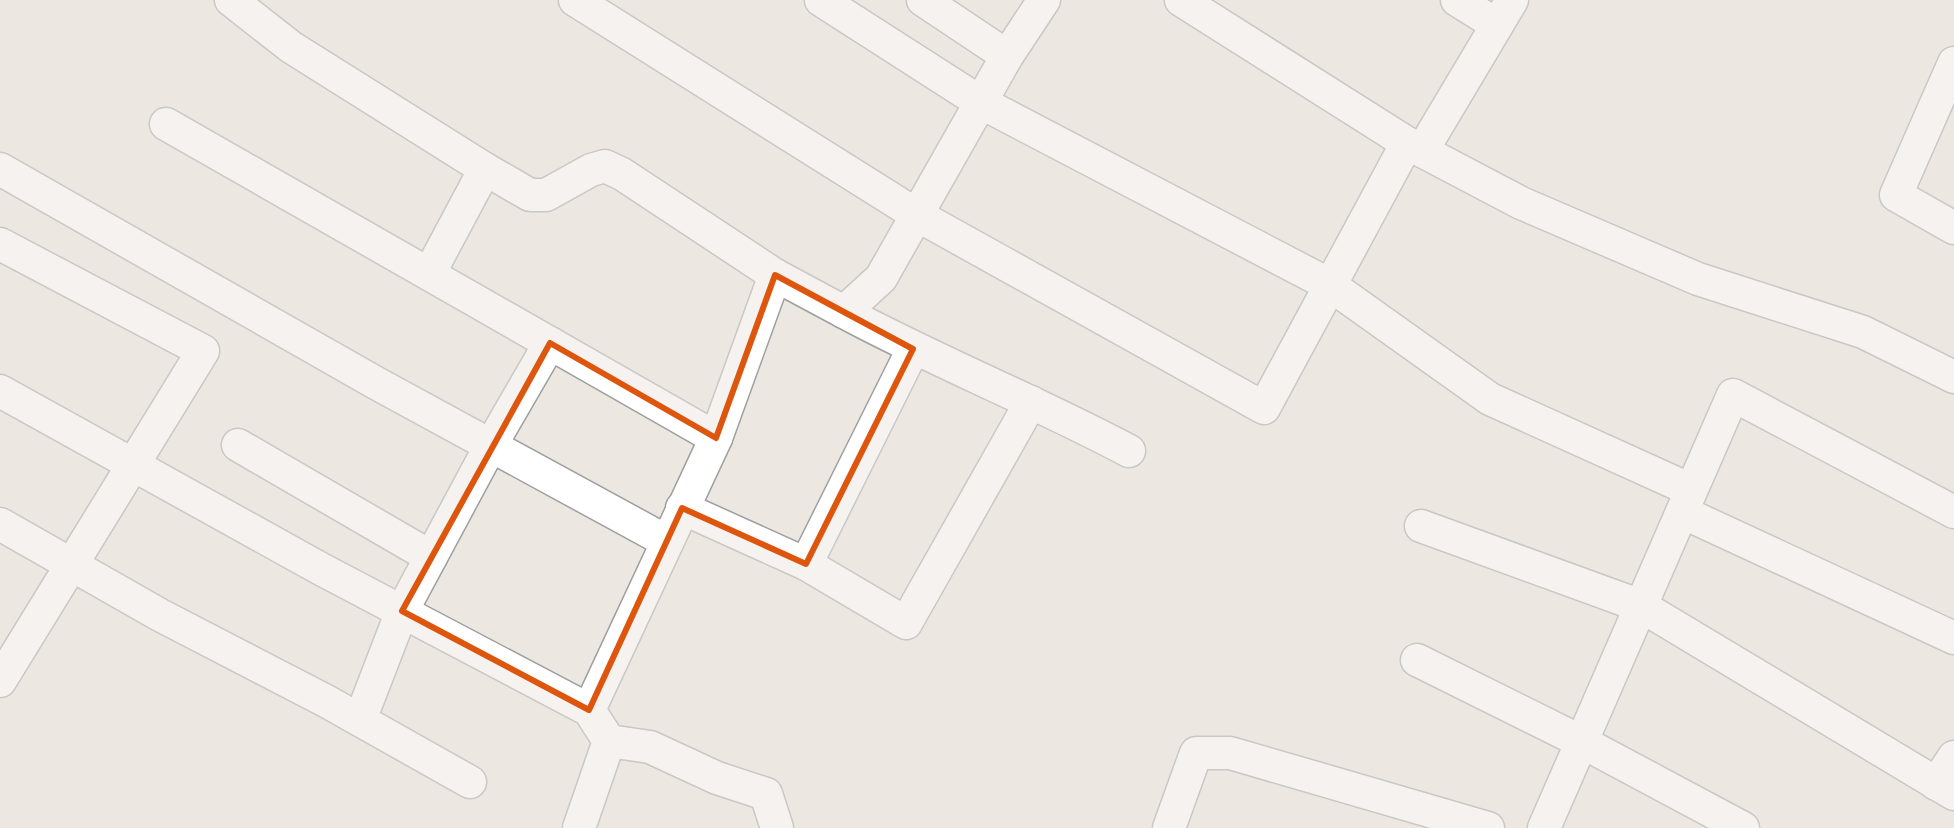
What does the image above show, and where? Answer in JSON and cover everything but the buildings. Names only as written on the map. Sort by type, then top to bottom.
[{"type":"street","points":[[231,0],[291,47],[530,195],[546,195],[591,170],[605,166],[622,174],[775,275],[913,349],[1031,402],[1129,451]]},
{"type":"street","points":[[575,0],[917,215],[1264,408],[1330,285],[1414,147],[1504,12],[1457,0]]},
{"type":"street","points":[[821,0],[980,102],[1330,285],[1490,399],[1954,638]]},
{"type":"street","points":[[923,0],[1007,56]]},
{"type":"street","points":[[844,312],[881,278],[980,102],[1044,0]]},
{"type":"street","points":[[1181,0],[1414,147],[1521,203],[1698,279],[1863,332],[1954,377]]},
{"type":"street","points":[[1952,73],[1896,195],[1954,228]]},
{"type":"street","points":[[166,124],[716,438]]},
{"type":"street","points":[[0,169],[666,541]]},
{"type":"street","points":[[429,274],[485,169]]},
{"type":"street","points":[[0,245],[203,351],[0,681]]},
{"type":"street","points":[[589,710],[716,438],[775,275]]},
{"type":"street","points":[[360,720],[402,611],[550,343]]},
{"type":"street","points":[[806,564],[913,349]]},
{"type":"street","points":[[0,391],[589,710],[609,741],[650,747],[717,778],[766,794],[777,828]]},
{"type":"street","points":[[1544,828],[1733,395],[1954,512]]},
{"type":"street","points":[[682,508],[806,564],[906,623],[1031,402]]},
{"type":"street","points":[[238,445],[431,557]]},
{"type":"street","points":[[0,524],[160,615],[360,720],[470,782]]},
{"type":"street","points":[[1421,526],[1641,606],[1945,789],[1954,757]]},
{"type":"street","points":[[1417,660],[1582,742],[1743,828]]},
{"type":"street","points":[[579,828],[609,741]]},
{"type":"street","points":[[1169,828],[1196,753],[1230,753],[1488,828]]},
{"type":"highlighted area","points":[[775,275],[913,349],[806,564],[682,508],[589,710],[402,611],[550,343],[716,438]]}]
